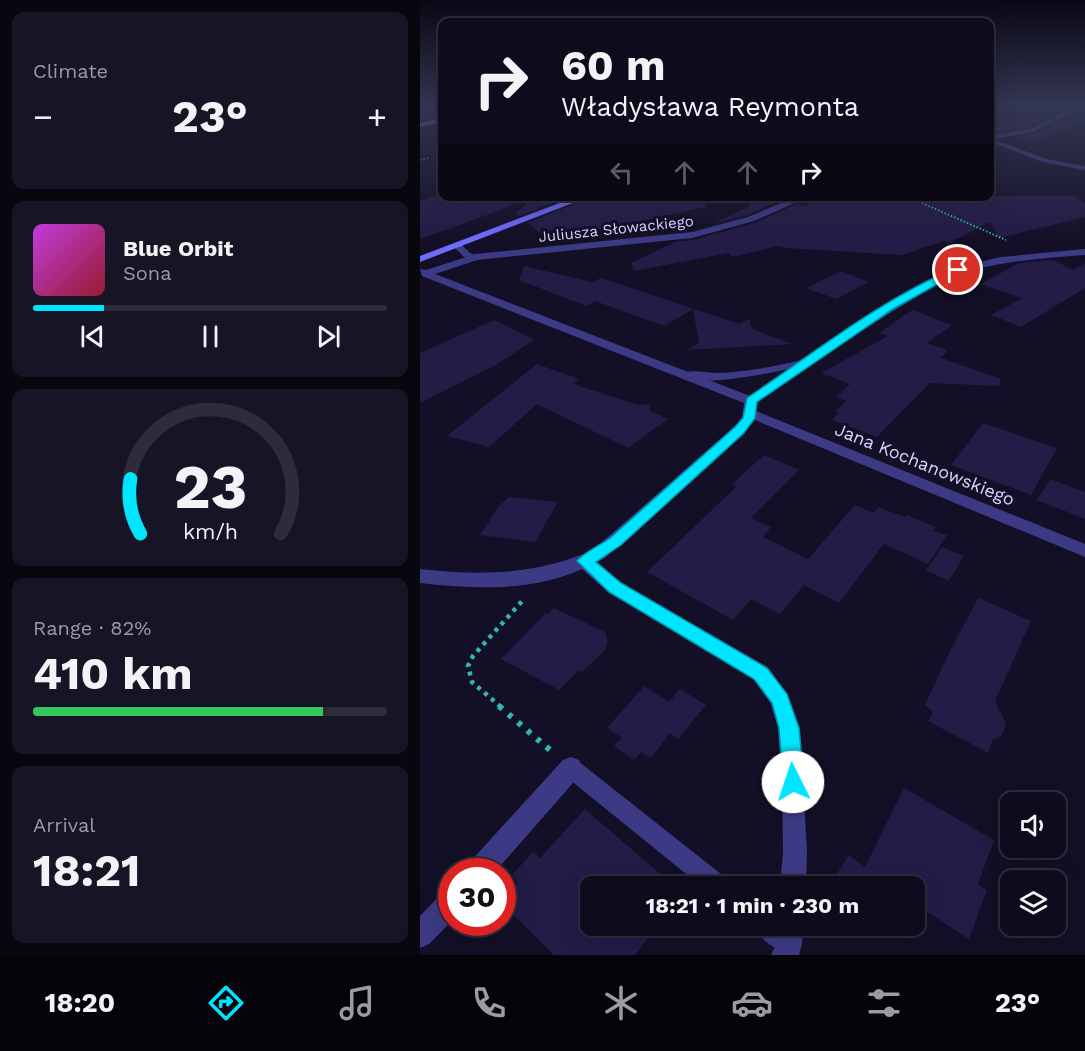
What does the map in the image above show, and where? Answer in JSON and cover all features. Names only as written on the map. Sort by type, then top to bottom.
[{"type":"street","points":[[1020,151],[1045,161],[1085,168]]},
{"type":"street","points":[[420,259],[574,201]]},
{"type":"street","name":"Juliusza Słowackiego","points":[[422,273],[476,257],[692,235],[751,219],[794,201]]},
{"type":"street","points":[[420,576],[465,581],[518,579],[570,567],[599,554],[739,430],[751,407],[806,362],[890,307],[958,270],[1001,260],[1085,252]]},
{"type":"street","name":"Jana Kochanowskiego","points":[[422,273],[686,375],[751,407],[1085,551]]},
{"type":"street","points":[[584,561],[615,588],[761,673],[780,700],[789,728],[793,782],[793,876]]},
{"type":"street","points":[[491,858],[572,768]]},
{"type":"street","points":[[420,935],[438,916]]},
{"type":"lane","points":[[457,245],[467,255],[476,257]]},
{"type":"lane","points":[[686,375],[731,377],[762,373],[806,362]]},
{"type":"lane","points":[[572,768],[706,876]]},
{"type":"path","points":[[420,160],[428,158]]},
{"type":"path","points":[[917,201],[1015,244]]},
{"type":"path","points":[[524,599],[473,656],[467,664],[466,671],[472,682],[572,768]]},
{"type":"building","points":[[438,195],[438,201],[505,201],[515,205],[420,239],[420,201]]},
{"type":"building","points":[[994,196],[1076,196],[1085,204],[1085,217],[999,238],[990,222],[949,243],[944,241],[902,255],[778,246],[733,257],[728,253],[634,271],[631,263],[675,242],[693,240],[755,223],[797,204],[803,206],[814,201],[994,201]]},
{"type":"building","points":[[529,201],[557,201],[519,216],[516,213]]},
{"type":"building","points":[[581,201],[705,201],[706,207],[549,241],[528,223]]},
{"type":"building","points":[[748,201],[780,201],[747,215],[712,224],[750,206]]},
{"type":"building","points":[[1053,260],[1073,270],[1085,263],[1085,288],[1021,327],[991,315],[1022,298],[981,284],[1019,263]]},
{"type":"building","points":[[524,266],[592,282],[601,278],[739,324],[749,319],[752,329],[793,344],[686,350],[699,343],[693,309],[664,326],[595,301],[586,306],[519,280]]},
{"type":"building","points":[[841,271],[869,282],[836,299],[806,288]]},
{"type":"building","points":[[912,310],[952,325],[927,343],[948,350],[941,358],[1001,379],[999,386],[930,383],[877,437],[832,420],[839,413],[835,411],[846,401],[836,397],[850,384],[821,373],[888,336],[879,333]]},
{"type":"building","points":[[494,320],[534,340],[494,366],[420,403],[420,353]]},
{"type":"building","points":[[537,364],[579,379],[573,384],[638,405],[649,404],[650,411],[668,419],[628,448],[537,404],[489,447],[447,436]]},
{"type":"building","points":[[983,423],[1057,448],[1031,495],[951,465]]},
{"type":"building","points":[[764,455],[799,470],[751,518],[771,527],[763,537],[808,559],[855,505],[873,513],[878,507],[905,517],[906,515],[936,527],[933,531],[947,535],[928,564],[884,544],[839,603],[804,585],[780,614],[751,599],[733,620],[647,572],[737,486],[732,484]]},
{"type":"building","points":[[1050,479],[1085,492],[1085,519],[1037,500]]},
{"type":"building","points":[[509,497],[558,502],[535,542],[480,535],[499,506]]},
{"type":"building","points":[[942,547],[964,556],[949,581],[926,570]]},
{"type":"building","points":[[978,598],[1031,621],[995,701],[1006,724],[1001,737],[993,739],[988,753],[928,721],[933,712],[925,705]]},
{"type":"building","points":[[554,608],[605,632],[608,641],[604,651],[582,672],[579,670],[559,690],[501,659],[546,613],[548,614]]},
{"type":"building","points":[[644,686],[669,702],[680,689],[706,705],[678,739],[670,733],[651,758],[641,752],[634,760],[614,746],[622,738],[607,728]]},
{"type":"building","points":[[904,788],[994,840],[978,884],[987,890],[969,939],[925,910],[925,876],[835,876],[849,855],[865,867]]},
{"type":"building","points":[[585,809],[660,874],[658,876],[580,876],[580,936],[649,936],[635,955],[554,955],[516,918],[516,884],[518,882],[516,871],[533,852],[540,858]]},
{"type":"route","points":[[793,782],[789,728],[780,700],[761,673],[615,588],[584,561],[599,554],[615,542],[739,430],[749,418],[751,401],[823,350],[890,307],[958,270]]}]
